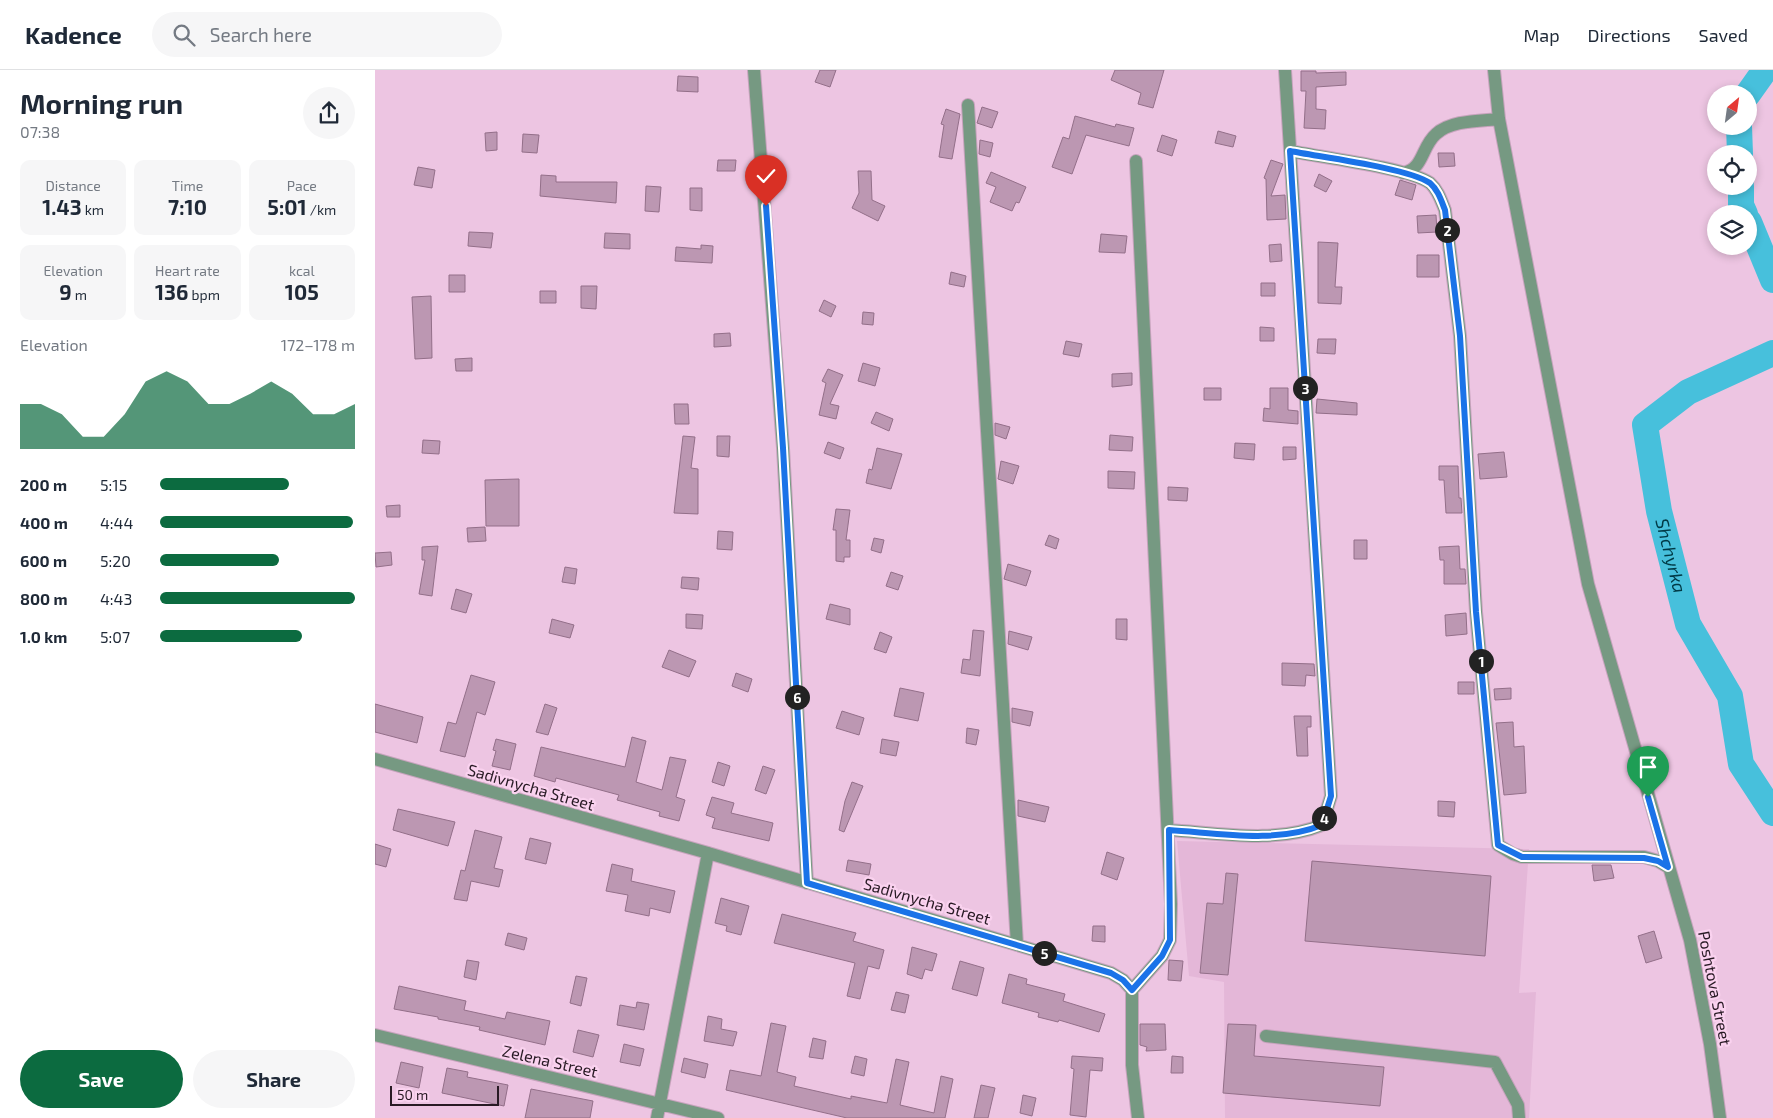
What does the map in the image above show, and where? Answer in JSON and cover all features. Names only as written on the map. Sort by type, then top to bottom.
[{"type":"street","points":[[754,70],[782,438],[807,883]]},
{"type":"street","points":[[1169,830],[1267,835],[1304,832],[1322,825],[1331,796],[1285,70]]},
{"type":"street","name":"Poshtova Street","points":[[1494,70],[1499,119],[1588,584],[1690,940],[1710,1044],[1720,1118]]},
{"type":"street","points":[[968,105],[1017,945]]},
{"type":"street","points":[[1403,173],[1412,171],[1418,166],[1429,142],[1444,128],[1499,119]]},
{"type":"street","points":[[1290,151],[1403,173],[1429,183],[1438,192],[1445,210],[1460,336],[1476,612],[1498,845],[1522,857],[1644,858],[1658,861],[1668,867]]},
{"type":"street","points":[[1136,161],[1169,830],[1170,940],[1162,956],[1132,990],[1133,1065],[1138,1118]]},
{"type":"street","name":"Sadivnycha Street","points":[[375,759],[708,853],[1111,973],[1123,980],[1132,990]]},
{"type":"street","points":[[657,1118],[708,853]]},
{"type":"street","name":"Zelena Street","points":[[375,1036],[717,1118]]},
{"type":"street","points":[[1266,1036],[1495,1062],[1518,1105],[1519,1118]]},
{"type":"shaded area","points":[[1177,841],[1529,849],[1519,993],[1536,992],[1529,1118],[1225,1118],[1224,982],[1189,976]]},
{"type":"building","points":[[820,70],[836,70],[830,87],[815,82]]},
{"type":"building","points":[[1115,70],[1164,70],[1153,108],[1138,104],[1141,93],[1111,80]]},
{"type":"building","points":[[1301,71],[1316,71],[1316,73],[1346,72],[1346,85],[1316,87],[1316,109],[1326,110],[1325,129],[1304,128],[1306,91],[1301,91]]},
{"type":"building","points":[[678,76],[698,77],[698,92],[677,91]]},
{"type":"building","points":[[982,107],[998,112],[992,128],[977,123]]},
{"type":"building","points":[[946,109],[960,114],[952,159],[939,157],[944,125],[941,124]]},
{"type":"building","points":[[1075,116],[1115,127],[1116,124],[1134,128],[1129,146],[1086,135],[1072,174],[1052,167],[1063,137],[1069,139]]},
{"type":"building","points":[[1218,131],[1236,136],[1233,147],[1215,143]]},
{"type":"building","points":[[497,132],[497,150],[486,151],[485,133]]},
{"type":"building","points":[[523,134],[539,135],[537,153],[522,152]]},
{"type":"building","points":[[1162,135],[1177,140],[1172,156],[1157,151]]},
{"type":"building","points":[[980,140],[993,143],[990,157],[979,154]]},
{"type":"building","points":[[1438,153],[1454,153],[1455,166],[1439,167]]},
{"type":"building","points":[[718,160],[736,160],[735,171],[717,171]]},
{"type":"building","points":[[1271,160],[1283,164],[1271,196],[1285,195],[1286,219],[1267,220],[1266,179],[1264,178]]},
{"type":"building","points":[[418,167],[435,170],[432,188],[414,185]]},
{"type":"building","points":[[858,171],[871,171],[872,200],[885,206],[878,221],[852,208],[859,193]]},
{"type":"building","points":[[991,172],[1026,187],[1019,203],[1016,202],[1012,211],[990,202],[996,187],[986,183]]},
{"type":"building","points":[[1319,174],[1332,181],[1326,192],[1314,186]]},
{"type":"building","points":[[541,175],[556,176],[556,182],[617,182],[616,203],[540,196]]},
{"type":"building","points":[[1400,180],[1416,185],[1412,200],[1395,195]]},
{"type":"building","points":[[646,186],[661,187],[659,212],[645,211]]},
{"type":"building","points":[[690,188],[702,188],[702,211],[690,210]]},
{"type":"building","points":[[1436,215],[1437,232],[1418,233],[1417,216]]},
{"type":"building","points":[[469,232],[493,233],[491,248],[468,246]]},
{"type":"building","points":[[605,233],[630,234],[630,249],[604,248]]},
{"type":"building","points":[[1101,234],[1127,236],[1125,253],[1099,252]]},
{"type":"building","points":[[1318,242],[1338,243],[1335,287],[1342,287],[1341,304],[1318,303]]},
{"type":"building","points":[[1281,244],[1282,261],[1270,262],[1269,245]]},
{"type":"building","points":[[701,245],[713,246],[712,263],[675,261],[676,247],[701,249]]},
{"type":"building","points":[[1417,255],[1439,255],[1439,277],[1417,277]]},
{"type":"building","points":[[951,272],[966,276],[964,287],[949,284]]},
{"type":"building","points":[[449,275],[465,275],[465,292],[449,292]]},
{"type":"building","points":[[1261,283],[1275,283],[1275,296],[1261,296]]},
{"type":"building","points":[[581,286],[597,286],[596,309],[581,308]]},
{"type":"building","points":[[540,291],[556,291],[556,303],[540,303]]},
{"type":"building","points":[[431,296],[432,358],[415,359],[412,297]]},
{"type":"building","points":[[824,300],[836,306],[831,317],[819,311]]},
{"type":"building","points":[[863,312],[874,313],[873,325],[862,324]]},
{"type":"building","points":[[1260,327],[1274,328],[1274,341],[1260,341]]},
{"type":"building","points":[[730,333],[731,346],[714,347],[714,334]]},
{"type":"building","points":[[1318,339],[1336,339],[1335,354],[1317,353]]},
{"type":"building","points":[[1066,341],[1082,344],[1079,357],[1063,354]]},
{"type":"building","points":[[472,358],[472,371],[456,371],[455,359]]},
{"type":"building","points":[[863,363],[880,368],[875,386],[858,381]]},
{"type":"building","points":[[828,369],[843,375],[830,404],[839,406],[836,419],[819,415],[826,383],[822,381]]},
{"type":"building","points":[[1132,373],[1132,385],[1112,387],[1112,374]]},
{"type":"building","points":[[1204,388],[1221,388],[1221,400],[1204,400]]},
{"type":"building","points":[[1270,388],[1288,388],[1288,410],[1298,411],[1298,424],[1263,421],[1264,408],[1270,409]]},
{"type":"building","points":[[1317,399],[1357,403],[1357,415],[1316,413]]},
{"type":"building","points":[[674,404],[688,404],[689,424],[675,424]]},
{"type":"building","points":[[876,412],[893,419],[889,431],[871,423]]},
{"type":"building","points":[[995,423],[1010,427],[1006,439],[995,435]]},
{"type":"building","points":[[1110,435],[1133,437],[1132,451],[1109,450]]},
{"type":"building","points":[[683,436],[695,437],[691,468],[698,469],[698,514],[674,513]]},
{"type":"building","points":[[717,436],[730,436],[729,457],[717,456]]},
{"type":"building","points":[[423,440],[440,441],[439,454],[422,453]]},
{"type":"building","points":[[828,442],[844,448],[840,459],[824,453]]},
{"type":"building","points":[[1235,443],[1255,444],[1254,460],[1234,458]]},
{"type":"building","points":[[1283,447],[1296,447],[1296,459],[1283,460]]},
{"type":"building","points":[[877,448],[902,454],[891,489],[866,483],[869,469],[872,470]]},
{"type":"building","points":[[1504,452],[1507,477],[1480,479],[1478,454]]},
{"type":"building","points":[[1001,461],[1019,466],[1013,484],[998,479]]},
{"type":"building","points":[[1439,466],[1458,466],[1459,498],[1461,498],[1462,513],[1446,513],[1444,480],[1439,480]]},
{"type":"building","points":[[1108,471],[1135,472],[1134,489],[1108,488]]},
{"type":"building","points":[[519,479],[519,526],[486,526],[485,480]]},
{"type":"building","points":[[1168,487],[1188,488],[1187,501],[1168,500]]},
{"type":"building","points":[[400,505],[400,517],[387,517],[386,506]]},
{"type":"building","points":[[836,509],[850,510],[846,540],[850,540],[850,557],[844,557],[844,562],[836,561],[836,530],[833,530]]},
{"type":"building","points":[[485,527],[486,541],[468,542],[467,528]]},
{"type":"building","points":[[718,531],[733,532],[732,550],[717,549]]},
{"type":"building","points":[[1049,535],[1059,539],[1056,549],[1045,545]]},
{"type":"building","points":[[874,538],[884,540],[881,553],[871,550]]},
{"type":"building","points":[[1354,540],[1367,540],[1367,559],[1354,559]]},
{"type":"building","points":[[438,546],[432,596],[419,594],[425,560],[422,560],[422,547]]},
{"type":"building","points":[[1459,546],[1460,569],[1465,569],[1466,584],[1444,584],[1444,560],[1440,560],[1439,547]]},
{"type":"building","points":[[391,552],[392,565],[376,567],[375,553]]},
{"type":"building","points":[[1008,564],[1031,571],[1026,586],[1004,579]]},
{"type":"building","points":[[565,567],[577,569],[575,584],[562,582]]},
{"type":"building","points":[[891,572],[903,576],[898,590],[886,586]]},
{"type":"building","points":[[682,577],[699,578],[698,590],[681,588]]},
{"type":"building","points":[[456,589],[472,594],[466,613],[451,609]]},
{"type":"building","points":[[830,604],[850,609],[850,625],[826,619]]},
{"type":"building","points":[[1466,613],[1467,634],[1446,636],[1445,615]]},
{"type":"building","points":[[686,614],[703,615],[702,629],[686,628]]},
{"type":"building","points":[[552,619],[574,625],[570,638],[549,633]]},
{"type":"building","points":[[1116,619],[1127,619],[1127,640],[1116,639]]},
{"type":"building","points":[[973,630],[984,631],[980,676],[961,673],[963,659],[970,660]]},
{"type":"building","points":[[1009,631],[1032,637],[1028,650],[1008,644]]},
{"type":"building","points":[[880,632],[892,637],[886,653],[874,649]]},
{"type":"building","points":[[669,650],[696,661],[689,677],[662,667]]},
{"type":"building","points":[[1282,663],[1314,664],[1315,676],[1306,675],[1305,686],[1282,685]]},
{"type":"building","points":[[736,673],[752,679],[748,692],[732,686]]},
{"type":"building","points":[[471,675],[495,682],[485,715],[477,712],[465,757],[440,751],[448,722],[456,724]]},
{"type":"building","points":[[1458,682],[1474,682],[1474,694],[1458,694]]},
{"type":"building","points":[[900,688],[924,693],[918,721],[894,716]]},
{"type":"building","points":[[1511,688],[1511,699],[1495,700],[1494,689]]},
{"type":"building","points":[[375,704],[423,717],[417,743],[375,732]]},
{"type":"building","points":[[545,704],[557,708],[548,735],[536,732]]},
{"type":"building","points":[[1012,708],[1033,712],[1030,726],[1012,722]]},
{"type":"building","points":[[842,711],[864,718],[859,735],[836,728]]},
{"type":"building","points":[[1294,716],[1311,716],[1311,727],[1307,727],[1308,756],[1297,756]]},
{"type":"building","points":[[1513,722],[1514,747],[1524,746],[1526,793],[1504,795],[1496,723]]},
{"type":"building","points":[[967,728],[979,730],[976,745],[966,743]]},
{"type":"building","points":[[632,737],[646,741],[636,782],[662,790],[670,757],[686,760],[676,797],[685,800],[679,821],[659,816],[660,812],[617,800],[619,795],[556,778],[555,782],[534,776],[541,747],[625,767]]},
{"type":"building","points":[[496,739],[516,744],[510,770],[492,766],[496,751],[493,750]]},
{"type":"building","points":[[882,739],[899,742],[896,756],[880,753]]},
{"type":"building","points":[[718,762],[730,766],[724,786],[712,782]]},
{"type":"building","points":[[763,766],[775,770],[766,794],[755,790]]},
{"type":"building","points":[[852,782],[863,786],[844,832],[839,830],[845,801]]},
{"type":"building","points":[[712,797],[734,803],[731,813],[773,823],[769,841],[712,828],[715,818],[706,815]]},
{"type":"building","points":[[1018,800],[1049,807],[1045,822],[1018,816]]},
{"type":"building","points":[[1438,801],[1455,802],[1454,817],[1438,816]]},
{"type":"building","points":[[398,809],[455,822],[448,846],[393,830]]},
{"type":"building","points":[[475,830],[502,837],[494,868],[503,870],[499,887],[471,881],[467,901],[454,899],[461,870],[465,871]]},
{"type":"building","points":[[530,838],[551,843],[546,864],[525,859]]},
{"type":"building","points":[[375,844],[391,849],[386,867],[375,864]]},
{"type":"building","points":[[1107,852],[1124,858],[1117,880],[1101,874]]},
{"type":"building","points":[[848,860],[871,864],[869,875],[846,871]]},
{"type":"building","points":[[1312,861],[1491,876],[1485,956],[1305,941]]},
{"type":"building","points":[[612,864],[633,869],[631,881],[675,891],[670,913],[650,908],[649,916],[625,911],[628,895],[606,891]]},
{"type":"building","points":[[1592,865],[1611,865],[1614,878],[1594,881]]},
{"type":"building","points":[[1226,873],[1238,874],[1228,975],[1200,973],[1207,903],[1223,904]]},
{"type":"building","points":[[721,898],[749,906],[741,935],[726,931],[727,926],[715,923]]},
{"type":"building","points":[[782,914],[856,933],[853,941],[884,950],[879,969],[868,966],[860,999],[847,996],[855,963],[774,943]]},
{"type":"building","points":[[1093,926],[1105,926],[1105,942],[1092,941]]},
{"type":"building","points":[[1654,931],[1662,958],[1646,963],[1638,936]]},
{"type":"building","points":[[508,933],[527,938],[524,950],[505,945]]},
{"type":"building","points":[[912,947],[937,954],[932,971],[925,969],[922,979],[907,974]]},
{"type":"building","points":[[467,960],[479,962],[476,980],[464,977]]},
{"type":"building","points":[[1169,960],[1183,961],[1181,981],[1168,980]]},
{"type":"building","points":[[960,961],[984,968],[977,996],[952,989]]},
{"type":"building","points":[[1009,974],[1027,979],[1026,984],[1065,994],[1063,1001],[1105,1014],[1099,1032],[1059,1020],[1058,1022],[1038,1017],[1039,1013],[1002,1003]]},
{"type":"building","points":[[576,976],[587,978],[581,1006],[570,1003]]},
{"type":"building","points":[[399,986],[466,1001],[464,1010],[505,1019],[507,1012],[550,1021],[545,1045],[479,1030],[480,1027],[394,1009]]},
{"type":"building","points":[[896,992],[909,995],[905,1013],[891,1010]]},
{"type":"building","points":[[637,1002],[649,1004],[644,1030],[617,1025],[620,1005],[636,1008]]},
{"type":"building","points":[[708,1016],[722,1019],[721,1029],[737,1032],[733,1046],[704,1041]]},
{"type":"building","points":[[771,1023],[786,1026],[777,1072],[796,1077],[794,1086],[851,1099],[851,1096],[887,1103],[896,1059],[909,1062],[900,1105],[934,1113],[941,1076],[953,1079],[945,1118],[847,1118],[726,1090],[730,1070],[761,1076]]},
{"type":"building","points":[[1140,1024],[1165,1024],[1166,1050],[1146,1051],[1147,1047],[1140,1045]]},
{"type":"building","points":[[1228,1024],[1256,1025],[1254,1056],[1384,1067],[1380,1106],[1223,1093]]},
{"type":"building","points":[[578,1030],[599,1035],[593,1057],[573,1052]]},
{"type":"building","points":[[813,1038],[826,1041],[823,1059],[809,1057]]},
{"type":"building","points":[[624,1044],[644,1049],[640,1066],[620,1062]]},
{"type":"building","points":[[855,1056],[867,1059],[864,1076],[851,1073]]},
{"type":"building","points":[[1072,1056],[1103,1058],[1102,1071],[1090,1070],[1086,1117],[1070,1115],[1074,1069],[1071,1068]]},
{"type":"building","points":[[1172,1056],[1183,1057],[1183,1073],[1171,1073]]},
{"type":"building","points":[[684,1058],[708,1064],[705,1078],[681,1072]]},
{"type":"building","points":[[401,1062],[423,1067],[419,1088],[396,1083]]},
{"type":"building","points":[[447,1068],[468,1072],[467,1077],[508,1085],[504,1106],[442,1093]]},
{"type":"building","points":[[981,1085],[995,1088],[988,1118],[974,1118]]},
{"type":"building","points":[[531,1089],[593,1101],[590,1118],[525,1118]]},
{"type":"building","points":[[1023,1095],[1036,1098],[1032,1116],[1020,1113]]},
{"type":"waterway","name":"Shchyrka","points":[[1754,85],[1765,70]]},
{"type":"waterway","name":"Shchyrka","points":[[1739,135],[1740,145]]},
{"type":"waterway","name":"Shchyrka","points":[[1741,195],[1741,205]]},
{"type":"waterway","name":"Shchyrka","points":[[1757,241],[1773,280]]},
{"type":"waterway","name":"Shchyrka","points":[[1773,353],[1688,392],[1645,425],[1659,511],[1688,624],[1730,696],[1741,764],[1773,813]]},
{"type":"route","points":[[766,206],[783,448],[807,883],[1111,973],[1123,980],[1132,990],[1162,956],[1170,940],[1169,830],[1267,835],[1304,832],[1322,825],[1331,796],[1290,151],[1403,173],[1429,183],[1438,192],[1445,210],[1460,336],[1476,612],[1498,845],[1522,857],[1644,858],[1658,861],[1668,867],[1648,797]]}]
